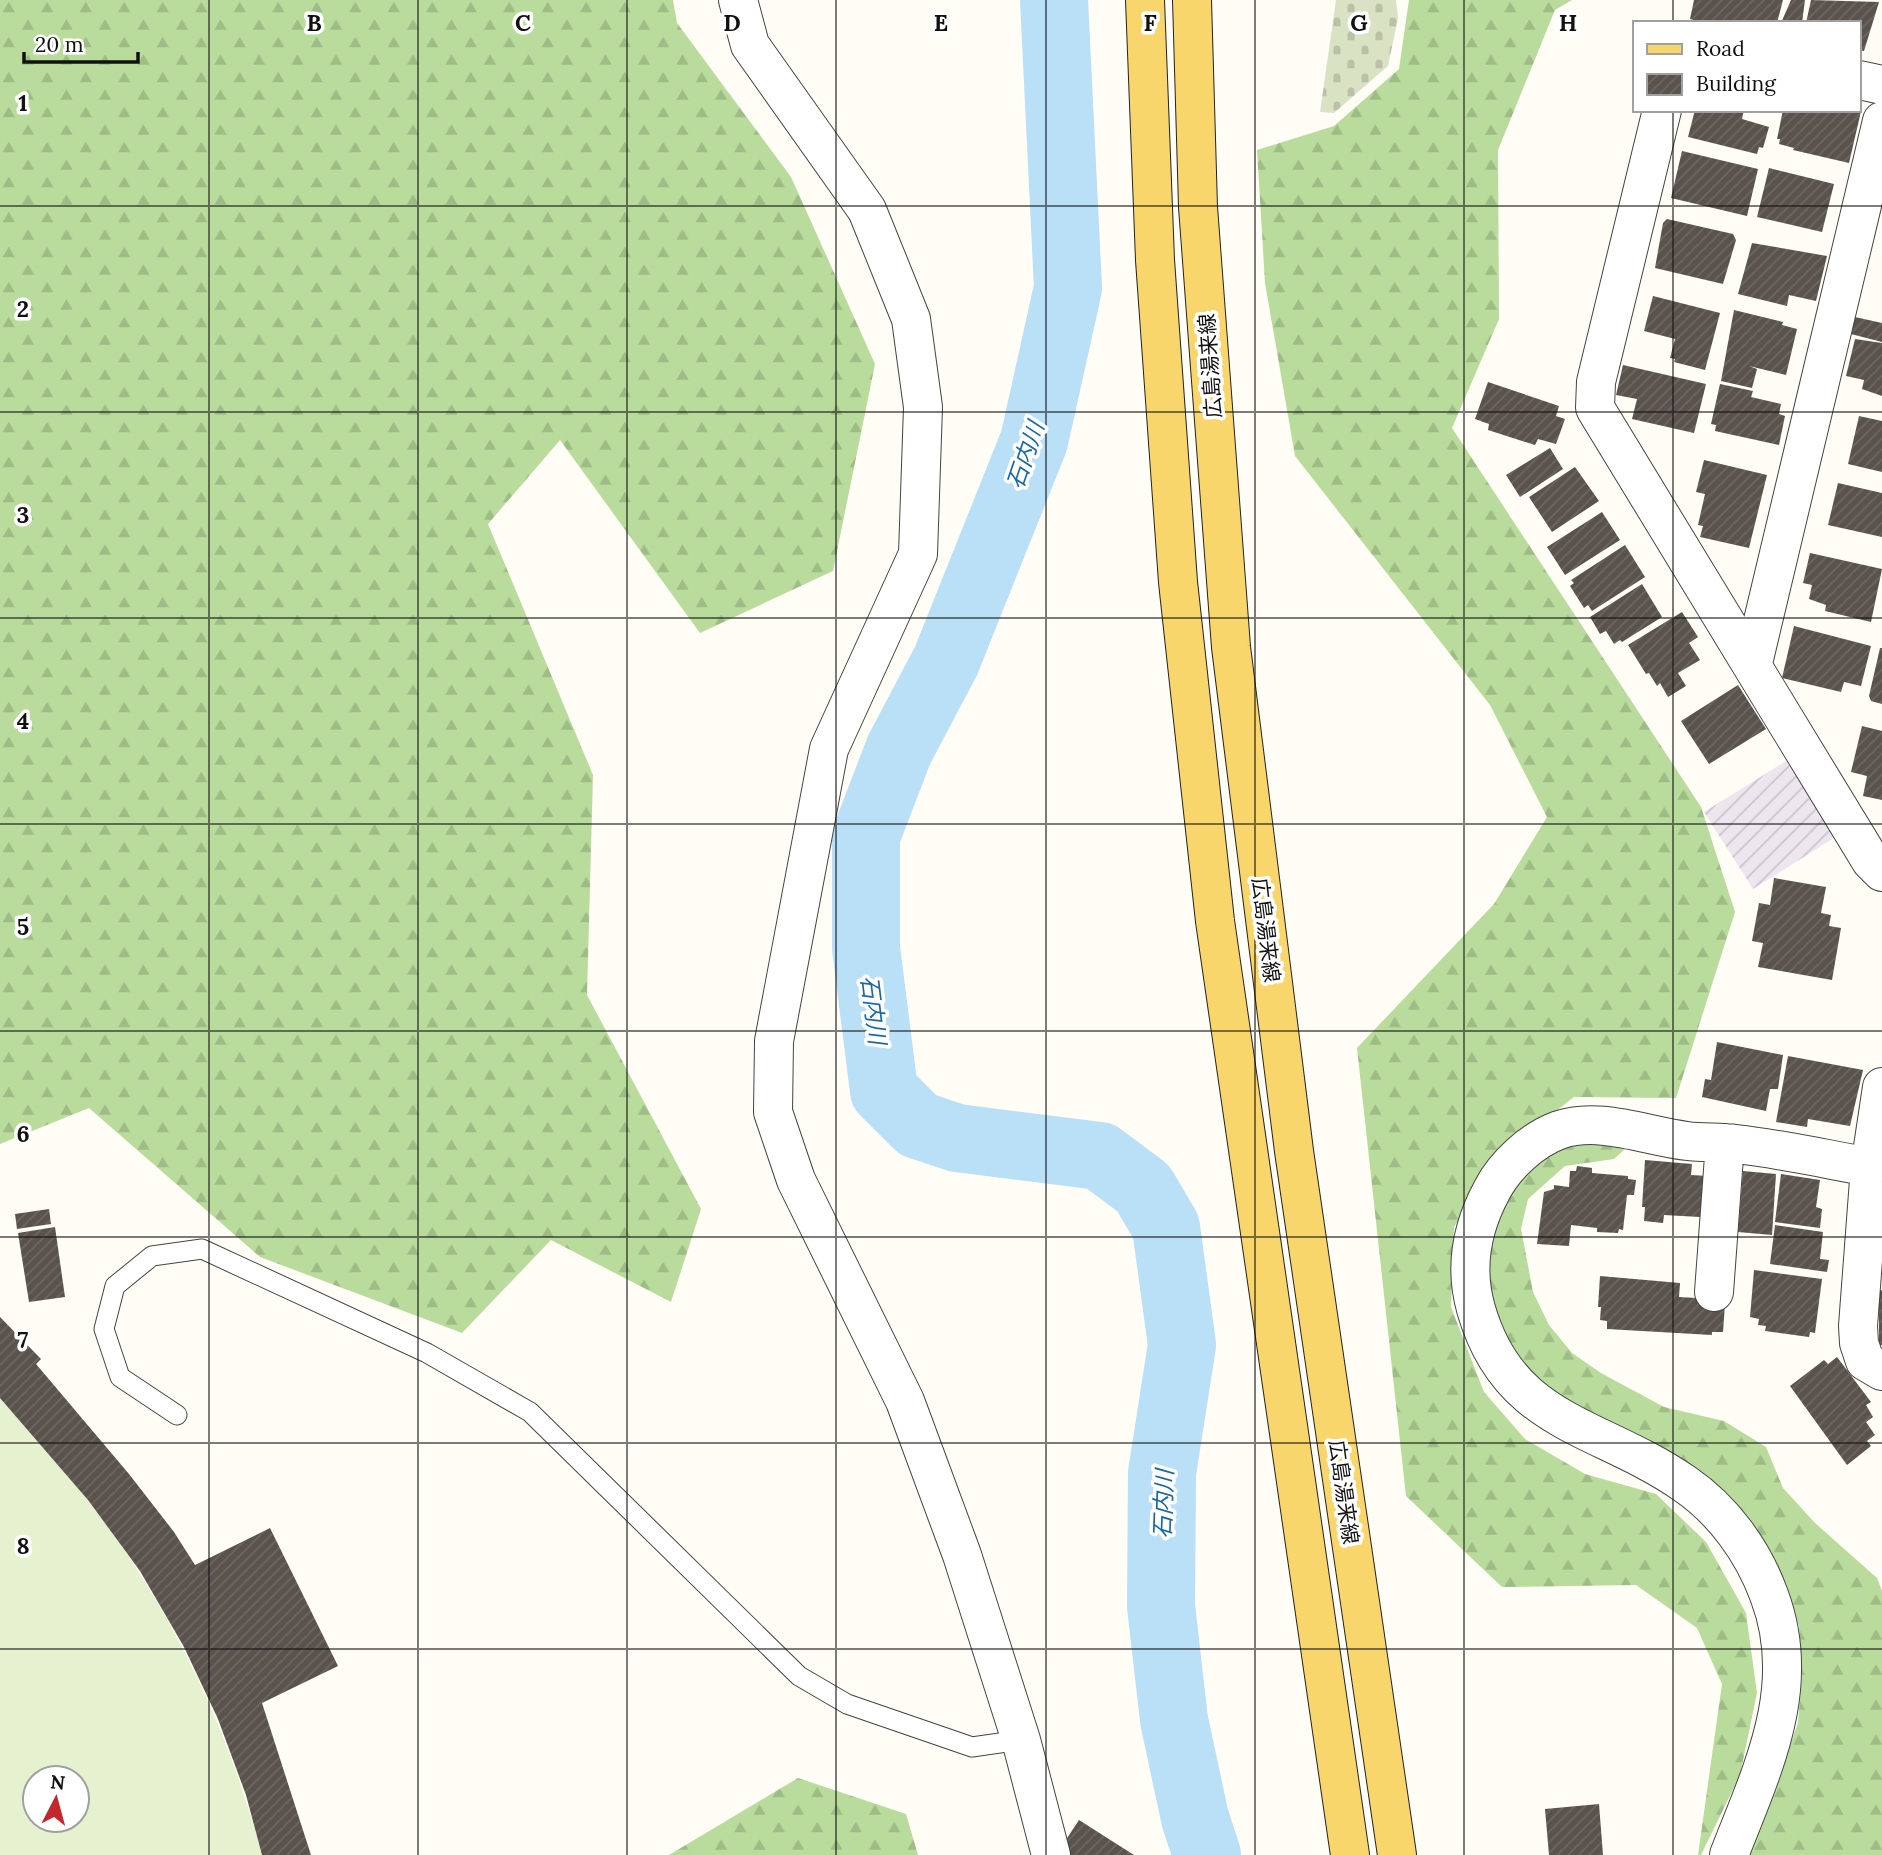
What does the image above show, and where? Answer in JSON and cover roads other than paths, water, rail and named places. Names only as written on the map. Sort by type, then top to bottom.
[{"type":"main road","points":[[1145,0],[1155,260],[1176,555],[1215,921],[1350,1855]]},
{"type":"main road","name":"広島湯来線","points":[[1192,0],[1198,207],[1231,647],[1294,1151],[1397,1855]]},
{"type":"street","points":[[738,0],[750,45],[867,210],[911,319],[923,407],[918,554],[829,749],[774,1041],[773,1112],[796,1180],[905,1401],[962,1555],[1021,1741],[1051,1855]]},
{"type":"street","points":[[1861,80],[1882,85]]},
{"type":"street","points":[[1662,112],[1596,382],[1595,408],[1753,663],[1871,861],[1882,872]]},
{"type":"street","points":[[1753,663],[1882,121]]},
{"type":"street","points":[[1882,1087],[1870,1167],[1858,1335],[1865,1361],[1882,1371]]},
{"type":"street","points":[[1729,1855],[1779,1720],[1783,1659],[1769,1595],[1753,1561],[1732,1529],[1693,1491],[1642,1460],[1594,1437],[1523,1393],[1501,1368],[1482,1331],[1470,1272],[1473,1233],[1500,1175],[1520,1155],[1550,1135],[1572,1127],[1601,1126],[1870,1167]]},
{"type":"street","points":[[1714,1292],[1725,1143]]},
{"type":"lane","points":[[177,1415],[120,1377],[104,1329],[115,1286],[152,1256],[202,1249],[427,1353],[530,1412],[799,1676],[847,1704],[972,1748],[1021,1741]]},
{"type":"waterway","name":"石内川","points":[[1054,0],[1068,288],[1034,441],[946,661],[899,750],[866,836],[866,948],[884,1091],[918,1125],[957,1138],[1100,1156],[1143,1188],[1166,1227],[1182,1345],[1162,1473],[1161,1606],[1174,1720],[1195,1818],[1207,1855]]}]
